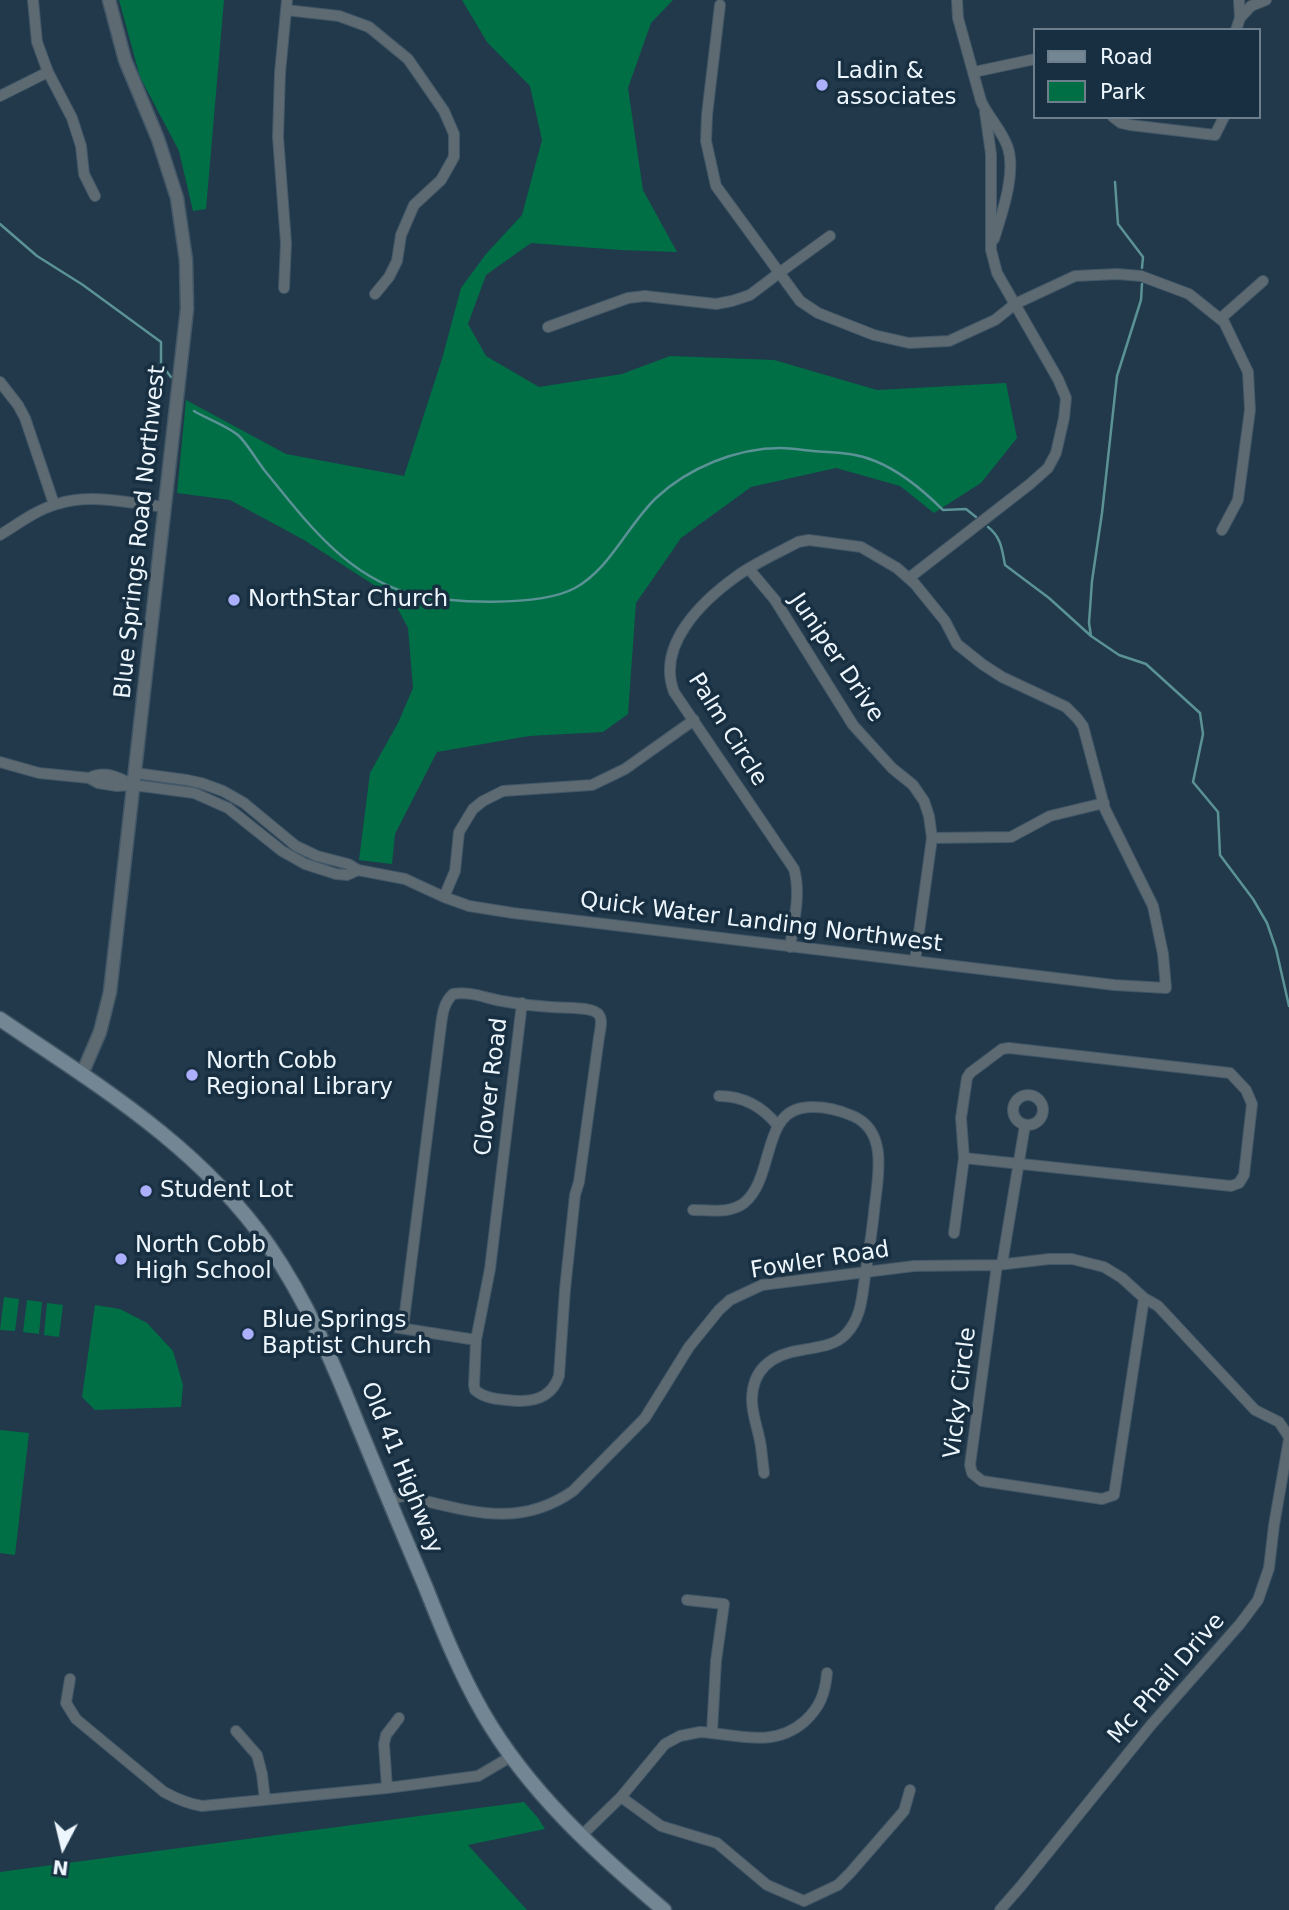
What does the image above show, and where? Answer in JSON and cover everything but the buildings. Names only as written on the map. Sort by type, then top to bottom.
[{"type":"main road","name":"Old 41 Highway","points":[[0,1019],[150,1122],[210,1175],[269,1245],[317,1328],[461,1672],[484,1715],[512,1756],[551,1804],[581,1836],[664,1910]]},
{"type":"street","points":[[33,0],[37,42],[48,72],[72,118],[84,174],[96,196]]},
{"type":"street","name":"Blue Springs Road Northwest","points":[[82,1074],[107,1008],[114,960],[187,309],[185,250],[172,178],[125,60],[108,0]]},
{"type":"street","points":[[909,578],[1048,468],[1056,453],[1065,418],[1066,398],[1058,379],[997,273],[991,247],[991,154],[985,112],[958,18],[957,0]]},
{"type":"street","points":[[1237,28],[1240,18],[1239,0]]},
{"type":"street","points":[[1240,18],[1251,6],[1266,0]]},
{"type":"street","points":[[284,288],[286,243],[278,137],[280,73],[287,5],[339,16],[369,27],[408,59],[444,111],[454,134],[454,157],[441,180],[414,205],[401,235],[397,261],[376,294]]},
{"type":"street","points":[[720,5],[706,115],[706,141],[716,186],[779,273]]},
{"type":"street","points":[[974,72],[1034,59]]},
{"type":"street","points":[[0,96],[48,72]]},
{"type":"street","points":[[985,112],[998,128],[1008,148],[1011,170],[991,247]]},
{"type":"street","points":[[1116,119],[1130,125],[1215,135],[1223,119]]},
{"type":"street","points":[[717,192],[800,301],[818,313],[874,335],[909,343],[949,341],[995,320],[1015,304],[1075,276],[1141,276],[1189,295],[1224,322],[1248,372],[1250,410],[1238,499],[1222,530]]},
{"type":"street","points":[[548,327],[628,298],[645,296],[716,304],[750,295],[830,236]]},
{"type":"street","points":[[1220,319],[1263,281]]},
{"type":"street","points":[[0,382],[25,418],[54,504]]},
{"type":"street","points":[[0,536],[54,504],[87,499],[164,507]]},
{"type":"street","name":"Palm Circle","points":[[790,947],[798,882],[794,869],[674,691],[669,666],[686,625],[701,605],[738,575],[798,542],[809,540],[861,547],[897,568],[915,584],[944,621],[957,644],[1002,677],[1066,707],[1077,718],[1083,726],[1104,803],[1153,906],[1167,988]]},
{"type":"street","name":"Juniper Drive","points":[[749,569],[775,600],[853,725],[892,768],[913,785],[924,801],[932,838],[915,961]]},
{"type":"street","points":[[444,897],[455,871],[459,832],[473,809],[483,801],[503,791],[592,785],[625,769],[694,720]]},
{"type":"street","name":"Quick Water Landing Northwest","points":[[0,762],[39,773],[89,778],[108,785],[117,786],[134,779],[187,780],[213,787],[244,803],[296,846],[317,856],[348,863],[358,870],[405,879],[444,897],[489,910],[1114,985],[1167,988]]},
{"type":"street","points":[[932,838],[1011,838],[1050,816],[1104,803]]},
{"type":"street","name":"Clover Road","points":[[402,1328],[444,1006],[449,997],[459,993],[471,993],[501,1001],[522,1003],[551,1007],[583,1009],[596,1012],[601,1022],[575,1195],[556,1385],[541,1398],[526,1402],[494,1399],[475,1390],[473,1376],[476,1340],[490,1269],[522,1003]]},
{"type":"street","points":[[954,1233],[964,1158],[961,1118],[967,1078],[1002,1049],[1230,1073],[1251,1097],[1244,1175],[1239,1182],[1231,1186],[964,1158]]},
{"type":"street","points":[[719,1096],[731,1096],[759,1106],[778,1126]]},
{"type":"street","points":[[693,1210],[730,1210],[744,1203],[764,1173],[778,1126],[792,1110],[810,1107],[834,1108],[858,1118],[873,1132],[879,1157],[872,1238],[862,1302],[854,1324],[844,1337],[828,1345],[786,1352],[770,1360],[759,1370],[751,1401],[764,1473]]},
{"type":"street","points":[[999,1265],[1025,1125]]},
{"type":"street","name":"Fowler Road","points":[[389,1500],[403,1496],[492,1514],[528,1512],[559,1501],[573,1491],[645,1418],[689,1347],[730,1300],[762,1285],[914,1266],[999,1265],[1072,1259],[1104,1268],[1122,1278],[1144,1298],[1158,1306],[1255,1410],[1279,1423],[1289,1438]]},
{"type":"street","name":"Vicky Circle","points":[[999,1265],[970,1465],[972,1473],[982,1481],[1102,1499],[1114,1495],[1144,1298]]},
{"type":"street","points":[[317,1328],[348,1319],[476,1340]]},
{"type":"street","name":"Mc Phail Drive","points":[[1000,1910],[1151,1725],[1258,1600],[1269,1568],[1289,1438]]},
{"type":"street","points":[[687,1600],[724,1604],[716,1661],[712,1732]]},
{"type":"street","points":[[581,1836],[621,1797],[655,1754],[671,1740],[690,1732],[759,1738],[789,1733],[817,1708],[823,1698],[827,1673]]},
{"type":"street","points":[[70,1679],[66,1703],[76,1719],[164,1791],[191,1805],[387,1788],[478,1776],[512,1756]]},
{"type":"street","points":[[387,1788],[384,1744],[386,1735],[399,1718]]},
{"type":"street","points":[[236,1731],[257,1755],[265,1800]]},
{"type":"street","points":[[621,1797],[661,1826],[717,1843],[767,1885],[804,1901],[838,1885],[850,1873],[904,1811],[910,1790]]},
{"type":"green space","points":[[119,0],[224,0],[206,209],[193,211],[179,151],[140,77]]},
{"type":"green space","points":[[462,0],[673,0],[651,23],[628,88],[643,190],[677,252],[531,243],[486,275],[468,324],[486,356],[539,387],[622,374],[670,356],[774,360],[877,390],[1006,383],[1017,438],[981,483],[934,513],[900,486],[836,468],[751,487],[681,538],[636,603],[628,714],[603,732],[529,736],[437,752],[395,834],[392,864],[359,860],[370,773],[398,723],[413,688],[408,628],[391,596],[304,540],[230,500],[177,493],[186,400],[286,454],[404,476],[442,359],[461,288],[486,254],[522,215],[542,140],[530,86],[487,42]]},
{"type":"green space","points":[[4,1297],[19,1299],[15,1331],[0,1330]]},
{"type":"green space","points":[[27,1300],[42,1302],[39,1334],[23,1332]]},
{"type":"green space","points":[[47,1303],[63,1305],[59,1337],[44,1335]]},
{"type":"green space","points":[[95,1305],[120,1309],[147,1323],[173,1351],[183,1385],[181,1407],[95,1410],[82,1397]]},
{"type":"green space","points":[[0,1430],[29,1433],[15,1555],[0,1553]]},
{"type":"green space","points":[[524,1802],[545,1829],[468,1845],[527,1910],[0,1910],[0,1872]]},
{"type":"waterway","points":[[1115,182],[1118,224],[1143,257],[1142,268]]},
{"type":"waterway","points":[[0,224],[37,256],[83,285],[161,342],[161,364],[171,377]]},
{"type":"waterway","points":[[1091,636],[1089,623],[1092,581],[1117,376],[1141,300],[1142,284]]},
{"type":"waterway","points":[[194,411],[240,437],[295,508],[345,559],[385,584],[408,593],[445,600],[517,601],[559,594],[575,588],[598,570],[646,509],[669,487],[714,462],[764,449],[789,448],[867,458],[902,476],[943,510],[966,509],[976,517]]},
{"type":"waterway","points":[[988,527],[998,539],[1005,565],[1049,598],[1091,636],[1119,655],[1146,664],[1200,713],[1203,734],[1193,782],[1218,812],[1220,855],[1253,899],[1267,923],[1289,1006]]},
{"type":"place","name":"Ladin & associates","points":[[822,85]]},
{"type":"place","name":"NorthStar Church","points":[[234,600]]},
{"type":"place","name":"North Cobb Regional Library","points":[[192,1075]]},
{"type":"place","name":"Student Lot","points":[[146,1191]]},
{"type":"place","name":"North Cobb High School","points":[[121,1259]]},
{"type":"place","name":"Blue Springs Baptist Church","points":[[248,1334]]}]
